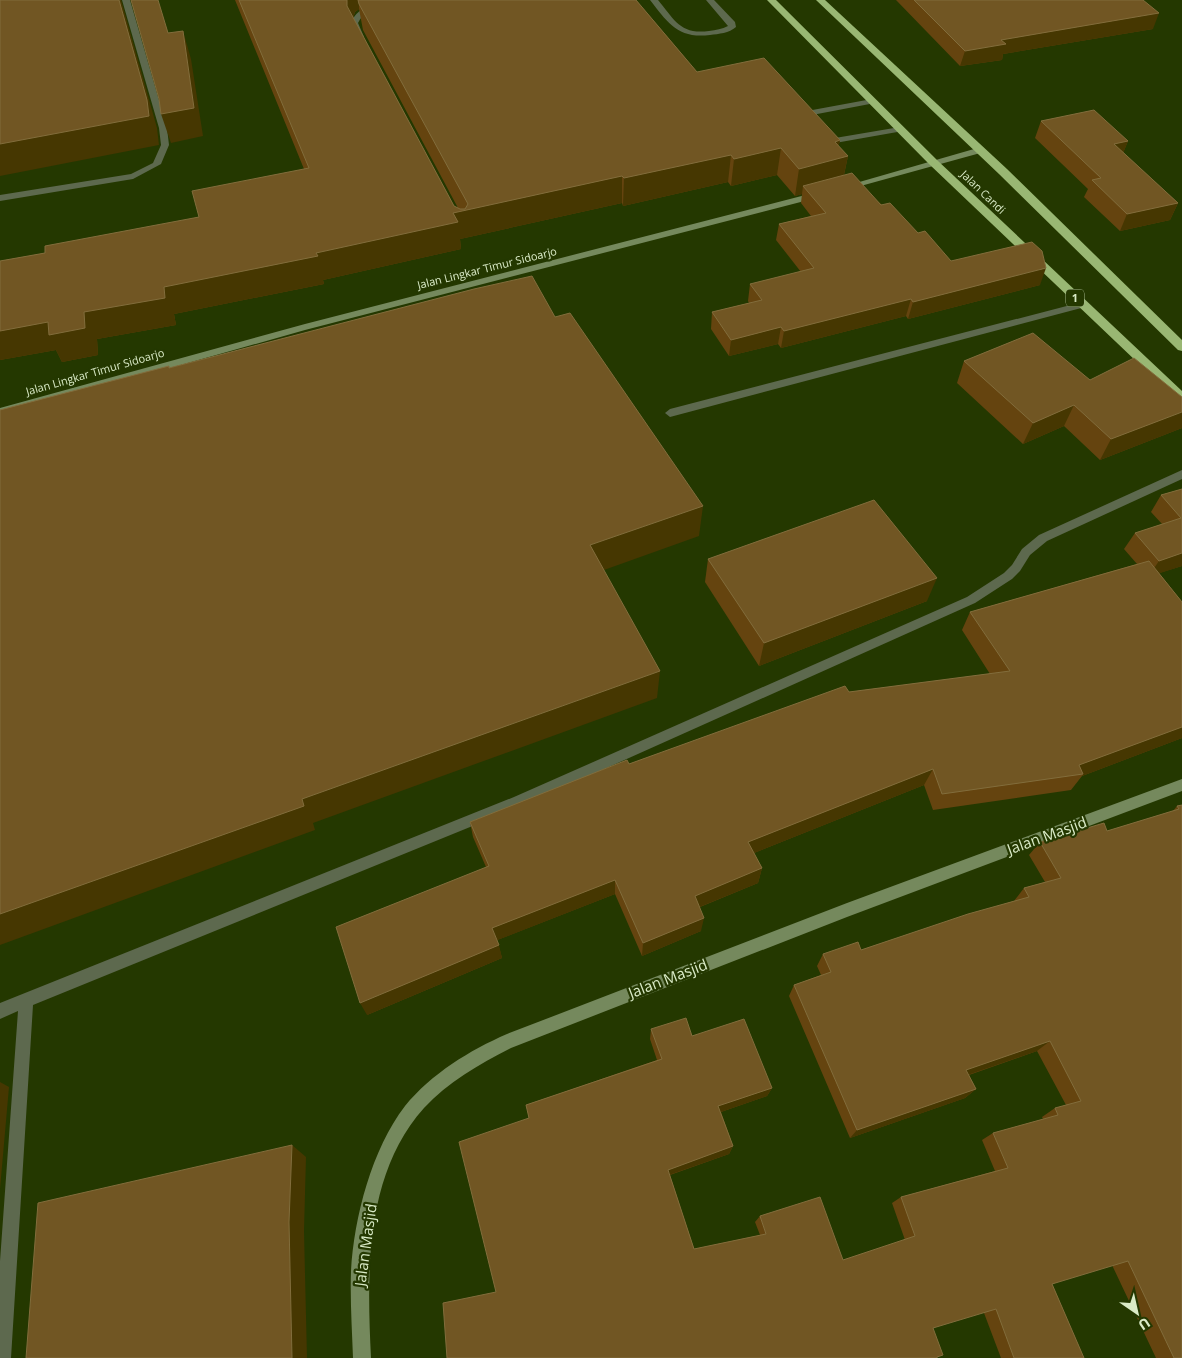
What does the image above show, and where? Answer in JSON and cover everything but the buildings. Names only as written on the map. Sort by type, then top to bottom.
[{"type":"highway","name":"Jalan Candi","points":[[772,0],[933,162],[1182,398]]},
{"type":"highway","points":[[820,0],[1060,225],[1182,347]]},
{"type":"main road","name":"Jalan Lingkar Timur Sidoarjo","points":[[0,412],[218,350],[655,239],[981,150]]},
{"type":"main road","name":"Jalan Masjid","points":[[362,1358],[359,1288],[365,1233],[374,1189],[390,1150],[410,1113],[441,1083],[472,1059],[507,1042],[819,921],[1182,785]]},
{"type":"lane","points":[[0,198],[132,176],[157,164],[164,145],[163,128],[126,0]]},
{"type":"lane","points":[[366,49],[354,23],[358,14],[367,6],[395,0]]},
{"type":"lane","points":[[654,0],[682,32],[690,35],[699,35],[732,27],[732,24],[710,0]]},
{"type":"lane","points":[[813,125],[806,118],[806,115],[810,113],[872,101]]},
{"type":"lane","points":[[819,132],[826,139],[835,141],[900,129]]},
{"type":"lane","points":[[670,413],[1082,305]]},
{"type":"lane","points":[[0,1010],[519,801],[971,600],[1008,576],[1016,568],[1026,552],[1044,538],[1182,474]]},
{"type":"lane","points":[[2,1358],[26,1000]]}]
